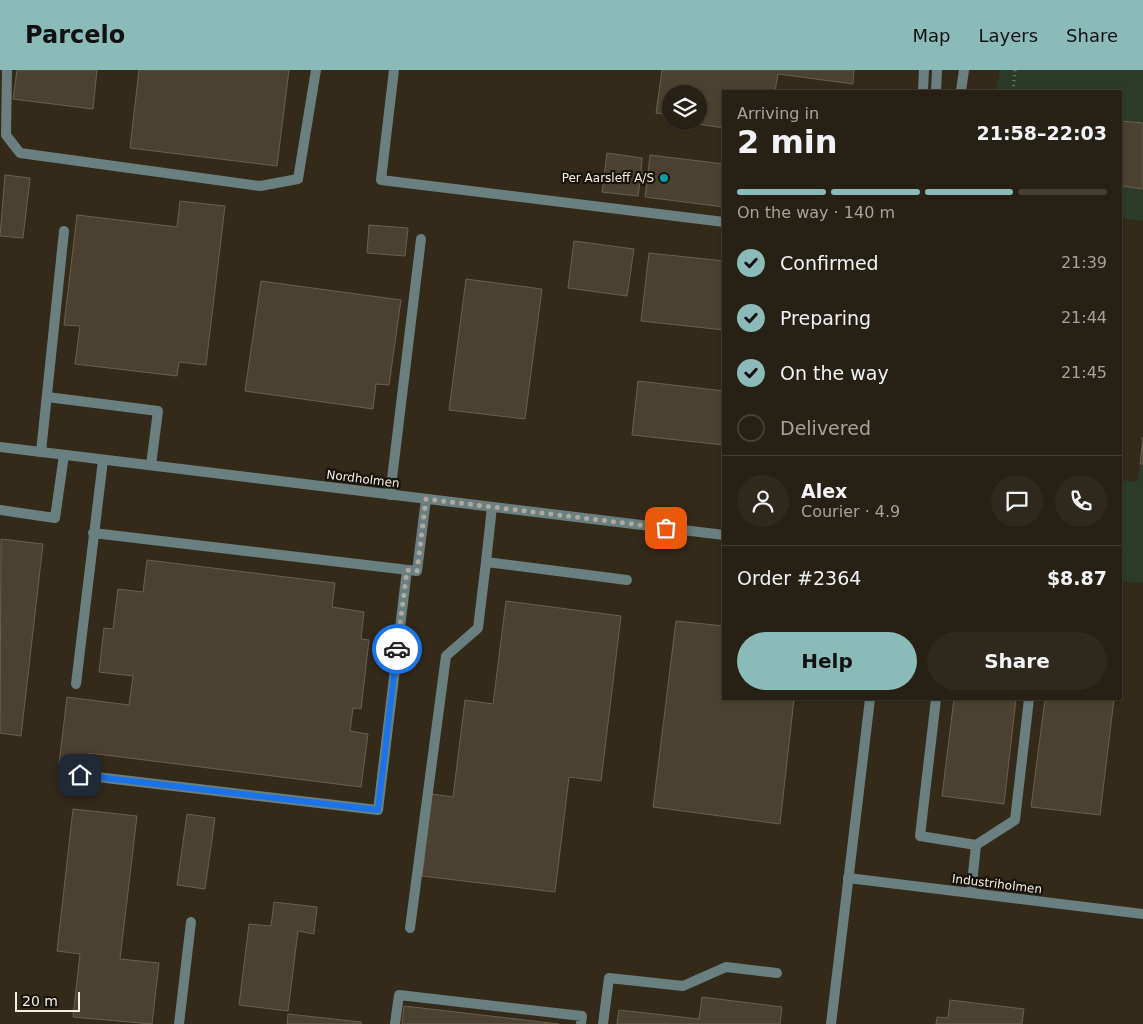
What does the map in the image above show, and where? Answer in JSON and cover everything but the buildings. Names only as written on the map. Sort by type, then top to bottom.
[{"type":"street","points":[[7,70],[6,135],[20,153],[260,186],[298,179],[316,70]]},
{"type":"street","points":[[394,70],[381,180],[722,222]]},
{"type":"street","points":[[923,90],[924,70]]},
{"type":"street","points":[[936,90],[937,70]]},
{"type":"street","points":[[961,90],[964,70]]},
{"type":"street","points":[[42,452],[64,231]]},
{"type":"street","points":[[390,495],[421,239]]},
{"type":"street","points":[[47,397],[158,411],[151,465]]},
{"type":"street","name":"Nordholmen","points":[[0,447],[722,535]]},
{"type":"street","points":[[0,510],[55,518],[64,455]]},
{"type":"street","points":[[76,684],[102,460]]},
{"type":"street","points":[[93,534],[417,571],[426,499]]},
{"type":"street","points":[[410,928],[446,656],[478,628],[492,507]]},
{"type":"street","points":[[486,562],[627,580]]},
{"type":"street","points":[[80,775],[378,810],[407,570]]},
{"type":"street","points":[[831,1024],[870,700]]},
{"type":"street","points":[[936,700],[920,836],[976,845],[1015,820],[1029,700]]},
{"type":"street","points":[[971,894],[976,845]]},
{"type":"street","name":"Industriholmen","points":[[848,878],[1143,914]]},
{"type":"street","points":[[179,1024],[191,922]]},
{"type":"street","points":[[603,1024],[609,978],[682,986],[726,967],[777,974]]},
{"type":"street","points":[[395,1024],[399,995],[582,1016],[581,1024]]},
{"type":"path","points":[[1013,90],[1015,70]]},
{"type":"green space","points":[[1000,70],[1143,70],[1143,123],[1122,121],[1122,90],[996,90]]},
{"type":"green space","points":[[1122,186],[1143,189],[1143,221],[1122,218]]},
{"type":"green space","points":[[1140,464],[1143,464],[1143,583],[1122,581],[1122,480],[1137,482]]},
{"type":"way so far","points":[[397,649],[407,570],[417,571],[426,499],[666,528]]},
{"type":"place","name":"Per Aarsleff A/S","points":[[664,178]]},
{"type":"route","points":[[80,775],[378,810],[397,649]]}]
